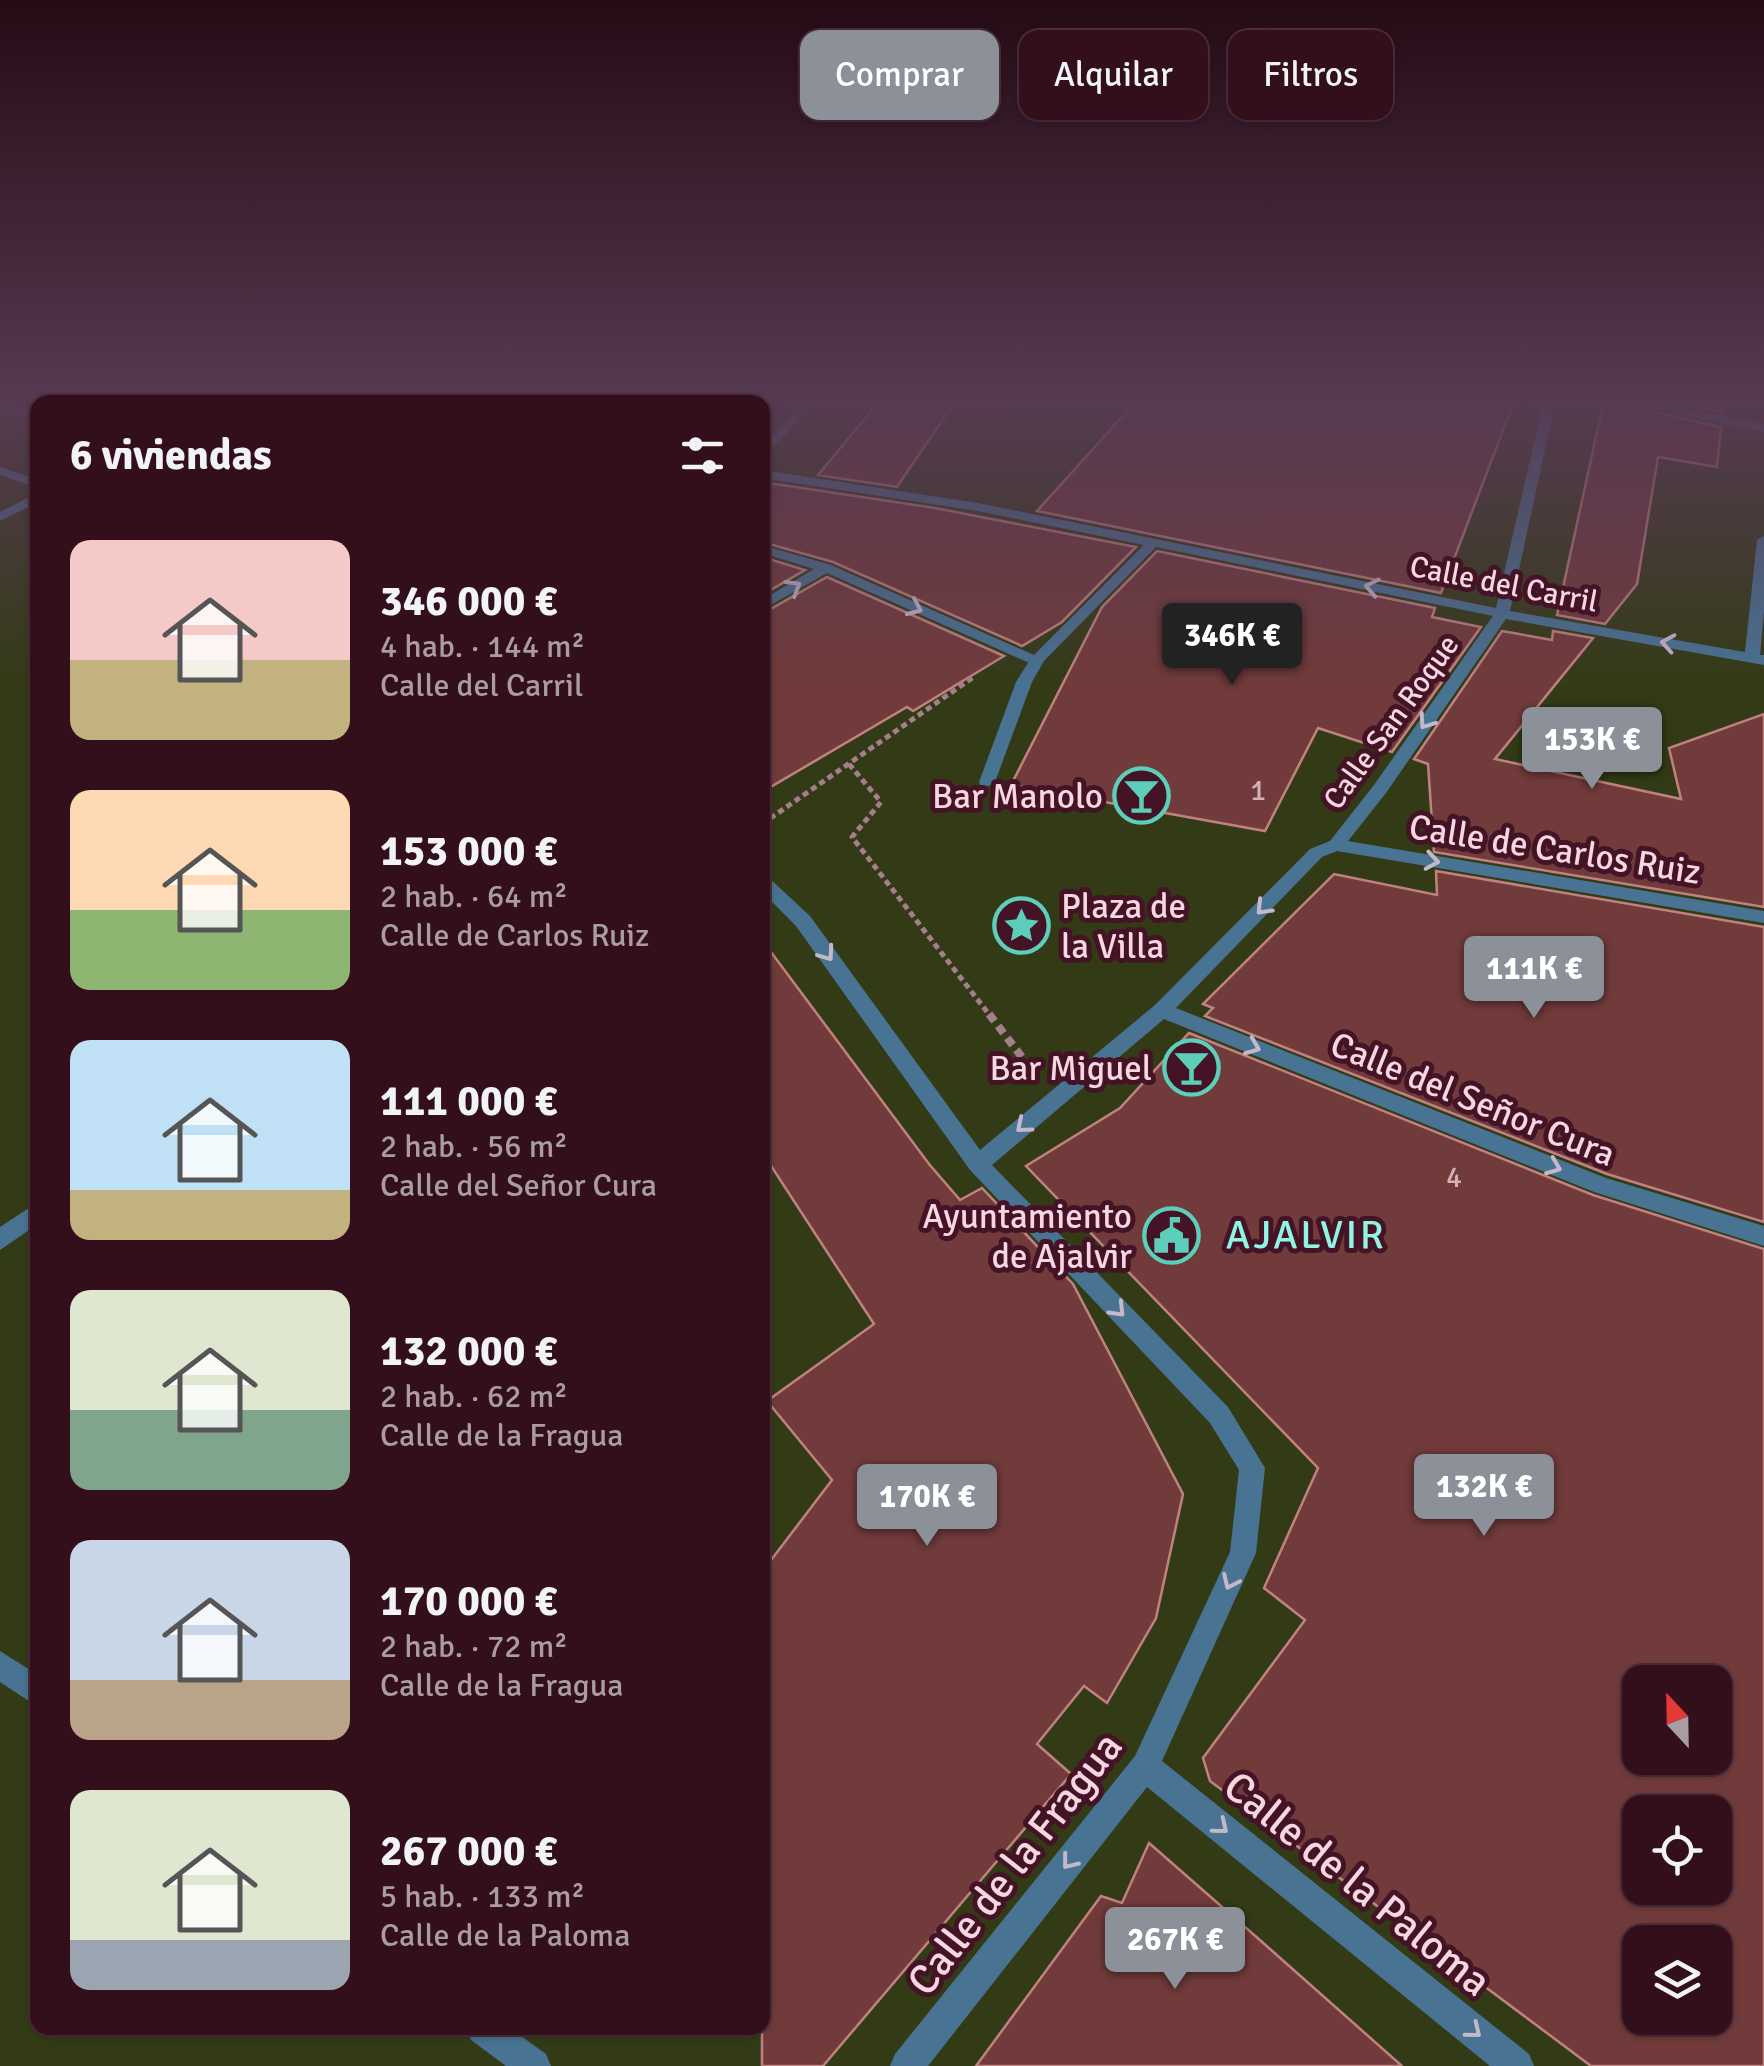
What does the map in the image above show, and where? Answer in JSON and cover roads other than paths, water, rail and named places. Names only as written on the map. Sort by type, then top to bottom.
[{"type":"street","name":"Calle del Carril","points":[[902,495],[978,507],[1502,614],[1758,659]]},
{"type":"street","name":"Calle San Roque","points":[[1336,845],[1380,789],[1502,614],[1528,495]]},
{"type":"street","points":[[0,516],[30,501]]},
{"type":"street","points":[[1758,659],[1764,540]]},
{"type":"street","points":[[986,782],[1024,682],[1036,661],[1154,542]]},
{"type":"street","points":[[770,550],[826,568],[1036,661]]},
{"type":"street","points":[[770,601],[826,568]]},
{"type":"street","points":[[770,889],[803,921],[978,1164],[1162,1010],[1316,853],[1336,845]]},
{"type":"street","name":"Calle de Carlos Ruiz","points":[[1336,845],[1764,916]]},
{"type":"street","name":"Calle del Señor Cura","points":[[1162,1010],[1602,1186],[1764,1236]]},
{"type":"street","name":"Calle de la Fragua","points":[[907,2066],[1145,1766],[1243,1554],[1252,1468],[1219,1415],[978,1164]]},
{"type":"street","points":[[0,1240],[30,1217]]},
{"type":"street","points":[[0,1665],[30,1688]]},
{"type":"street","name":"Calle de la Paloma","points":[[1145,1766],[1517,2066]]},
{"type":"street","points":[[492,2035],[534,2066]]},
{"type":"place","name":"Bar Manolo","points":[[1142,796]]},
{"type":"place","name":"Plaza de la Villa","points":[[1022,926]]},
{"type":"place","name":"Bar Miguel","points":[[1191,1068]]},
{"type":"place","name":"Ayuntamiento de Ajalvir","points":[[1171,1236]]},
{"type":"district","name":"AJALVIR","points":[[1306,1234]]}]
